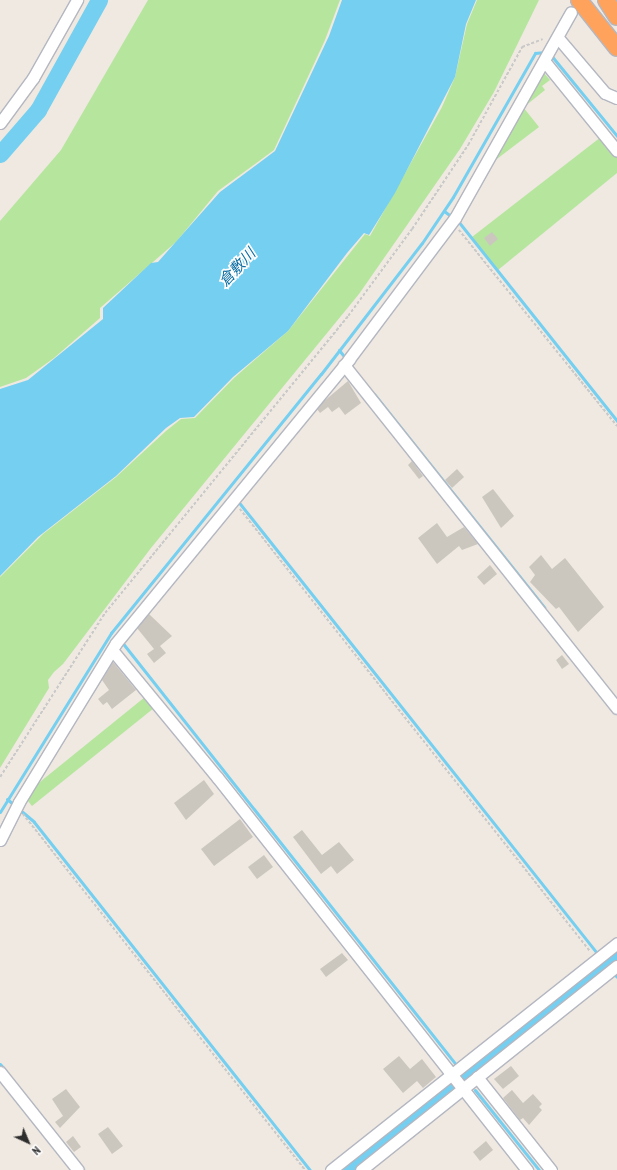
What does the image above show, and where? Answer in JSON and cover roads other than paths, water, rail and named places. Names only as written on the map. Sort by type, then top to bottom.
[{"type":"highway","points":[[606,0],[617,17]]},
{"type":"highway","points":[[612,0],[617,7]]},
{"type":"highway","points":[[575,6],[617,48]]},
{"type":"street","points":[[0,123],[43,61],[77,0]]},
{"type":"street","points":[[0,840],[16,806],[102,664],[232,500],[346,362],[450,224],[551,51],[575,6]]},
{"type":"street","points":[[551,51],[602,90],[617,98]]},
{"type":"street","points":[[551,51],[617,151]]},
{"type":"street","points":[[346,362],[617,708]]},
{"type":"street","points":[[117,644],[217,777],[456,1077],[527,1170]]},
{"type":"street","points":[[361,1170],[456,1077],[477,1077],[599,965],[617,943]]},
{"type":"street","points":[[331,1170],[456,1077],[599,965],[617,966]]},
{"type":"street","points":[[0,1072],[78,1170]]},
{"type":"street","points":[[477,1077],[551,1170]]},
{"type":"water","name":"倉敷川","points":[[342,0],[476,0],[466,24],[455,77],[395,193],[369,235],[364,233],[347,253],[288,331],[233,377],[194,417],[180,418],[166,428],[116,476],[38,537],[0,576],[0,389],[28,380],[103,319],[103,308],[151,263],[158,262],[220,192],[275,151],[329,36]]},
{"type":"waterway","points":[[0,154],[38,110],[99,0]]},
{"type":"waterway","points":[[0,812],[111,633],[321,374],[422,243],[453,197],[535,53],[545,52]]},
{"type":"waterway","points":[[550,54],[617,136]]},
{"type":"waterway","points":[[444,211],[452,217]]},
{"type":"waterway","points":[[458,221],[617,421]]},
{"type":"waterway","points":[[339,350],[346,359]]},
{"type":"waterway","points":[[374,394],[544,607]]},
{"type":"waterway","points":[[237,500],[597,953]]},
{"type":"waterway","points":[[121,641],[465,1076]]},
{"type":"waterway","points":[[7,799],[34,822],[310,1170]]},
{"type":"waterway","points":[[342,1170],[617,951]]},
{"type":"waterway","points":[[0,1064],[5,1070]]},
{"type":"waterway","points":[[475,1090],[539,1170]]}]
